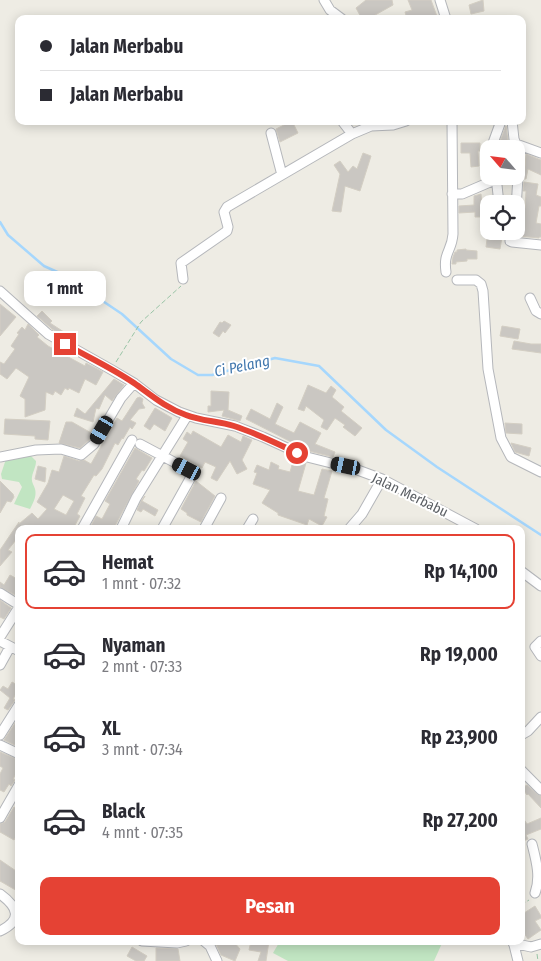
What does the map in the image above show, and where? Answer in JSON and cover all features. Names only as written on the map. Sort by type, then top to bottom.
[{"type":"street","points":[[324,0],[330,10],[337,15]]},
{"type":"street","points":[[440,0],[445,15]]},
{"type":"street","points":[[345,125],[352,134]]},
{"type":"street","points":[[183,279],[181,263],[227,231],[228,227],[224,212],[226,208],[352,134],[371,126],[393,125]]},
{"type":"street","points":[[446,272],[445,257],[453,239],[452,194],[454,155],[452,125]]},
{"type":"street","points":[[494,140],[500,125]]},
{"type":"street","points":[[512,125],[514,140]]},
{"type":"street","points":[[271,133],[282,175]]},
{"type":"street","points":[[525,148],[541,153]]},
{"type":"street","points":[[452,194],[462,194],[481,185]]},
{"type":"street","points":[[510,240],[512,242],[541,245]]},
{"type":"street","points":[[457,280],[476,280],[481,284],[483,291],[488,369],[501,438],[511,457],[541,472]]},
{"type":"street","name":"Jalan Merbabu","points":[[0,291],[48,334],[134,383],[156,400],[187,416],[235,426],[307,457],[355,469],[382,479],[468,525]]},
{"type":"street","points":[[530,298],[536,311],[541,314]]},
{"type":"street","points":[[0,457],[36,450],[61,449],[81,455],[94,444],[121,398],[134,383]]},
{"type":"street","points":[[123,525],[161,455],[187,416]]},
{"type":"street","points":[[86,525],[136,442],[187,469],[191,477],[164,525]]},
{"type":"street","points":[[352,525],[362,514],[382,479]]},
{"type":"street","points":[[206,525],[221,498]]},
{"type":"street","points":[[249,525],[252,519]]},
{"type":"street","points":[[525,574],[541,586]]},
{"type":"street","points":[[0,593],[15,603]]},
{"type":"street","points":[[15,612],[0,636],[15,649]]},
{"type":"street","points":[[541,641],[535,647],[541,656]]},
{"type":"street","points":[[0,665],[10,646]]},
{"type":"street","points":[[0,735],[15,711]]},
{"type":"street","points":[[525,732],[539,723]]},
{"type":"street","points":[[0,745],[15,752]]},
{"type":"street","points":[[525,774],[541,790]]},
{"type":"street","points":[[0,818],[15,792]]},
{"type":"street","points":[[532,844],[538,884],[536,893]]},
{"type":"street","points":[[0,894],[11,902],[15,909]]},
{"type":"street","points":[[0,931],[10,925],[15,914]]},
{"type":"street","points":[[524,945],[531,947],[541,944]]},
{"type":"street","points":[[209,945],[217,961]]},
{"type":"street","points":[[514,945],[518,961]]},
{"type":"path","points":[[112,370],[129,338],[141,322],[181,286],[183,279]]},
{"type":"path","points":[[525,902],[536,893]]},
{"type":"green space","points":[[30,455],[36,461],[36,465],[32,475],[35,494],[30,509],[14,504],[22,487],[19,482],[2,479],[1,474],[6,459]]},
{"type":"green space","points":[[278,945],[441,945],[434,961],[288,961],[273,953]]},
{"type":"building","points":[[366,0],[392,0],[393,5],[375,15],[360,15],[356,8]]},
{"type":"building","points":[[408,0],[431,0],[437,15],[406,15],[405,12],[412,10]]},
{"type":"building","points":[[483,0],[484,11],[471,14],[469,5]]},
{"type":"building","points":[[284,125],[294,125],[298,133],[280,142],[276,129]]},
{"type":"building","points":[[506,126],[508,140],[501,140]]},
{"type":"building","points":[[461,143],[480,143],[480,151],[478,151],[479,166],[471,167],[470,153],[461,153]]},
{"type":"building","points":[[363,153],[371,156],[360,191],[345,186],[341,212],[332,211],[340,174],[334,165],[340,161],[348,172],[353,166],[357,169]]},
{"type":"building","points":[[526,154],[541,160],[541,175],[528,169],[525,179]]},
{"type":"building","points":[[525,182],[538,184],[536,195],[541,197],[541,206],[539,206],[536,223],[541,224],[541,237],[539,238],[525,237],[526,191],[523,191]]},
{"type":"building","points":[[481,194],[480,217],[475,217],[475,212],[459,213],[459,206],[474,205],[474,196]]},
{"type":"building","points":[[487,240],[502,240],[500,249],[486,247]]},
{"type":"building","points":[[466,249],[477,251],[477,259],[467,259],[467,261],[452,264],[455,252]]},
{"type":"building","points":[[0,304],[16,317],[0,336]]},
{"type":"building","points":[[42,311],[52,321],[50,323],[67,334],[66,337],[52,329],[37,316]]},
{"type":"building","points":[[224,321],[231,325],[219,337],[213,333],[220,322]]},
{"type":"building","points":[[28,324],[39,335],[37,337],[48,346],[85,366],[86,363],[103,372],[96,385],[85,379],[79,393],[69,388],[68,390],[65,388],[61,395],[55,391],[53,395],[46,392],[45,410],[25,417],[25,399],[20,396],[29,377],[16,368],[7,379],[0,374],[0,362],[4,364],[15,349],[11,346],[19,334],[17,333],[22,327],[25,330]]},
{"type":"building","points":[[502,326],[520,329],[518,339],[500,336]]},
{"type":"building","points":[[514,341],[541,344],[541,353],[512,349]]},
{"type":"building","points":[[114,379],[124,385],[112,401],[105,395],[99,409],[96,408],[93,422],[74,416],[77,408],[85,414]]},
{"type":"building","points":[[308,385],[326,393],[331,386],[336,390],[332,397],[344,407],[341,411],[362,428],[355,436],[335,418],[327,430],[321,427],[324,420],[306,406],[304,411],[298,409]]},
{"type":"building","points":[[211,391],[229,392],[228,410],[242,416],[240,421],[222,416],[224,410],[208,412],[208,406],[211,406]]},
{"type":"building","points":[[137,398],[143,399],[142,403],[145,408],[139,409],[130,420],[136,423],[132,429],[130,427],[118,445],[115,443],[102,469],[96,476],[94,475],[81,496],[85,498],[77,514],[80,516],[75,525],[17,525],[32,513],[38,519],[47,509],[37,502],[48,483],[52,470],[59,472],[64,456],[79,461],[84,460],[91,464],[117,418],[122,421]],"holes":[[[63,495],[74,501],[66,515],[54,509]]]},
{"type":"building","points":[[277,403],[283,407],[275,424],[294,433],[300,422],[321,433],[315,444],[335,452],[333,457],[309,451],[246,419],[251,409],[270,419]]},
{"type":"building","points":[[155,408],[172,418],[165,431],[154,424],[150,430],[144,426]]},
{"type":"building","points":[[5,419],[50,421],[48,440],[35,439],[35,436],[4,434]]},
{"type":"building","points":[[66,422],[72,422],[93,434],[80,448],[59,443]]},
{"type":"building","points":[[505,423],[522,424],[522,434],[506,433]]},
{"type":"building","points":[[193,431],[221,447],[228,435],[241,442],[243,436],[252,440],[242,460],[247,469],[237,474],[230,461],[217,481],[211,478],[216,467],[205,462],[202,468],[180,456],[188,442],[183,439],[187,432],[191,435]]},
{"type":"building","points":[[511,443],[531,448],[529,456],[515,452]]},
{"type":"building","points":[[135,448],[152,458],[144,471],[142,470],[136,479],[139,481],[116,525],[92,525],[96,516],[102,519],[110,504],[105,501]]},
{"type":"building","points":[[294,458],[306,463],[298,491],[314,495],[322,469],[332,471],[324,498],[328,499],[324,516],[327,517],[323,525],[309,519],[307,525],[278,515],[278,513],[262,503],[270,490],[253,484],[257,473],[254,472],[257,465],[269,470],[271,462],[279,466],[278,469],[290,472]]},
{"type":"building","points":[[38,466],[46,468],[45,482],[35,479]]},
{"type":"building","points":[[0,481],[14,497],[11,502],[7,501],[0,513]]},
{"type":"building","points":[[196,481],[215,496],[201,522],[187,515],[181,509]]},
{"type":"building","points":[[145,496],[142,501],[158,510],[155,516],[143,509],[141,512],[137,510],[141,501]]},
{"type":"building","points":[[15,528],[15,541],[8,550],[12,552],[0,566],[0,550]]},
{"type":"building","points":[[10,575],[15,578],[15,595],[0,587],[0,582],[4,585]]},
{"type":"building","points":[[0,600],[11,608],[4,619],[0,617]]},
{"type":"building","points":[[12,682],[15,684],[15,695],[13,699],[15,700],[8,710],[4,708],[10,698],[0,690],[3,686],[8,689]]},
{"type":"building","points":[[15,723],[15,745],[4,740]]},
{"type":"building","points":[[0,752],[15,758],[15,775],[13,779],[15,780],[11,786],[9,784],[4,792],[0,790],[0,774],[3,768],[0,766]]},
{"type":"building","points":[[527,785],[541,796],[541,808],[527,795],[525,786]]},
{"type":"building","points":[[15,808],[14,840],[0,832],[0,824],[5,822]]},
{"type":"building","points":[[541,818],[541,829],[526,835],[528,839],[525,840],[525,821],[527,824]]},
{"type":"building","points":[[0,860],[15,870],[15,890],[0,881]]},
{"type":"building","points":[[535,906],[541,916],[541,918],[535,921],[541,930],[528,939],[525,935],[525,912]]},
{"type":"building","points":[[216,945],[236,945],[240,949],[235,961],[221,955]]},
{"type":"building","points":[[250,945],[268,945],[266,961],[258,961],[261,952],[249,950]]},
{"type":"building","points":[[132,947],[147,956],[144,961],[136,961],[127,956]]},
{"type":"building","points":[[156,948],[178,949],[180,961],[156,961]]},
{"type":"waterway","name":"Ci Pelang","points":[[0,222],[8,235],[44,266],[64,275],[122,314],[171,359],[198,375],[212,375],[275,358],[319,366],[386,430],[437,467],[541,535]]},
{"type":"route","points":[[65,344],[134,383],[156,400],[187,416],[235,426],[297,453]]}]
